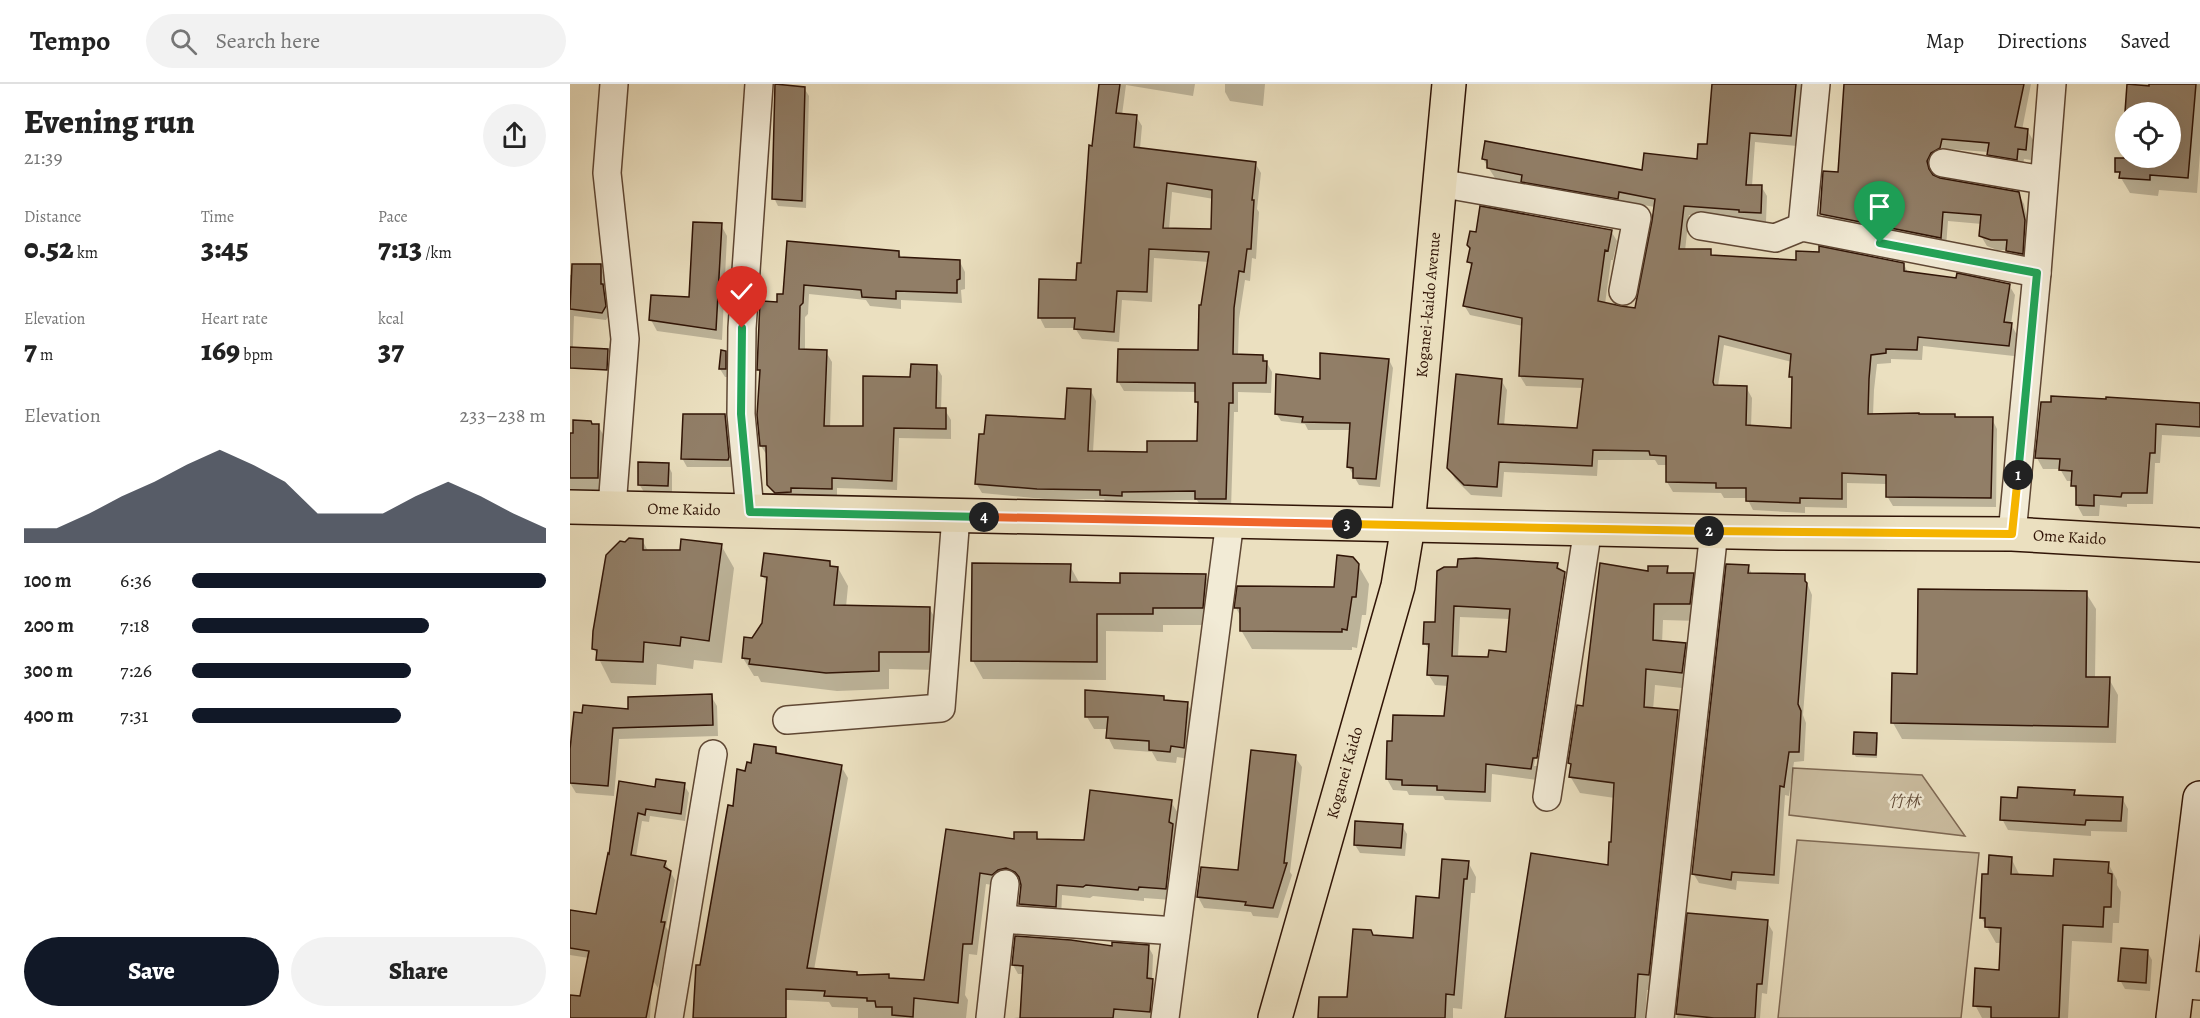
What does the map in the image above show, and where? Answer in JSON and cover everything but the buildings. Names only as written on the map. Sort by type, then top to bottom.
[{"type":"main road","name":"Koganei-kaido Avenue","points":[[1408,526],[1449,84]]},
{"type":"main road","name":"Ome Kaido","points":[[570,507],[1408,526],[2012,534],[2200,546]]},
{"type":"main road","name":"Koganei Kaido","points":[[1275,1018],[1398,586],[1408,526]]},
{"type":"street","points":[[612,507],[625,339],[607,173],[614,84]]},
{"type":"street","points":[[750,512],[741,414],[742,328],[759,84]]},
{"type":"street","points":[[1802,228],[1816,84]]},
{"type":"street","points":[[2012,534],[2052,84]]},
{"type":"street","points":[[1943,163],[2043,180]]},
{"type":"street","points":[[1439,183],[1637,218],[1623,291]]},
{"type":"street","points":[[1701,226],[1775,238],[1802,228],[2037,273]]},
{"type":"street","points":[[787,720],[941,708],[956,516]]},
{"type":"street","points":[[1165,1018],[1230,521]]},
{"type":"street","points":[[1547,797],[1588,528]]},
{"type":"street","points":[[1660,1018],[1714,531]]},
{"type":"street","points":[[669,1018],[713,754]]},
{"type":"street","points":[[2173,1018],[2188,985],[2200,798]]},
{"type":"street","points":[[990,1018],[1005,884]]},
{"type":"street","points":[[1002,919],[1176,931]]},
{"type":"green space","name":"竹林","points":[[1793,768],[1922,775],[1965,836],[1789,815]]},
{"type":"green space","points":[[1797,840],[1979,853],[1961,1018],[1778,1018]]},
{"type":"route","points":[[742,328],[741,414],[750,512],[1779,533],[2012,534],[2037,273],[1880,243]]}]
